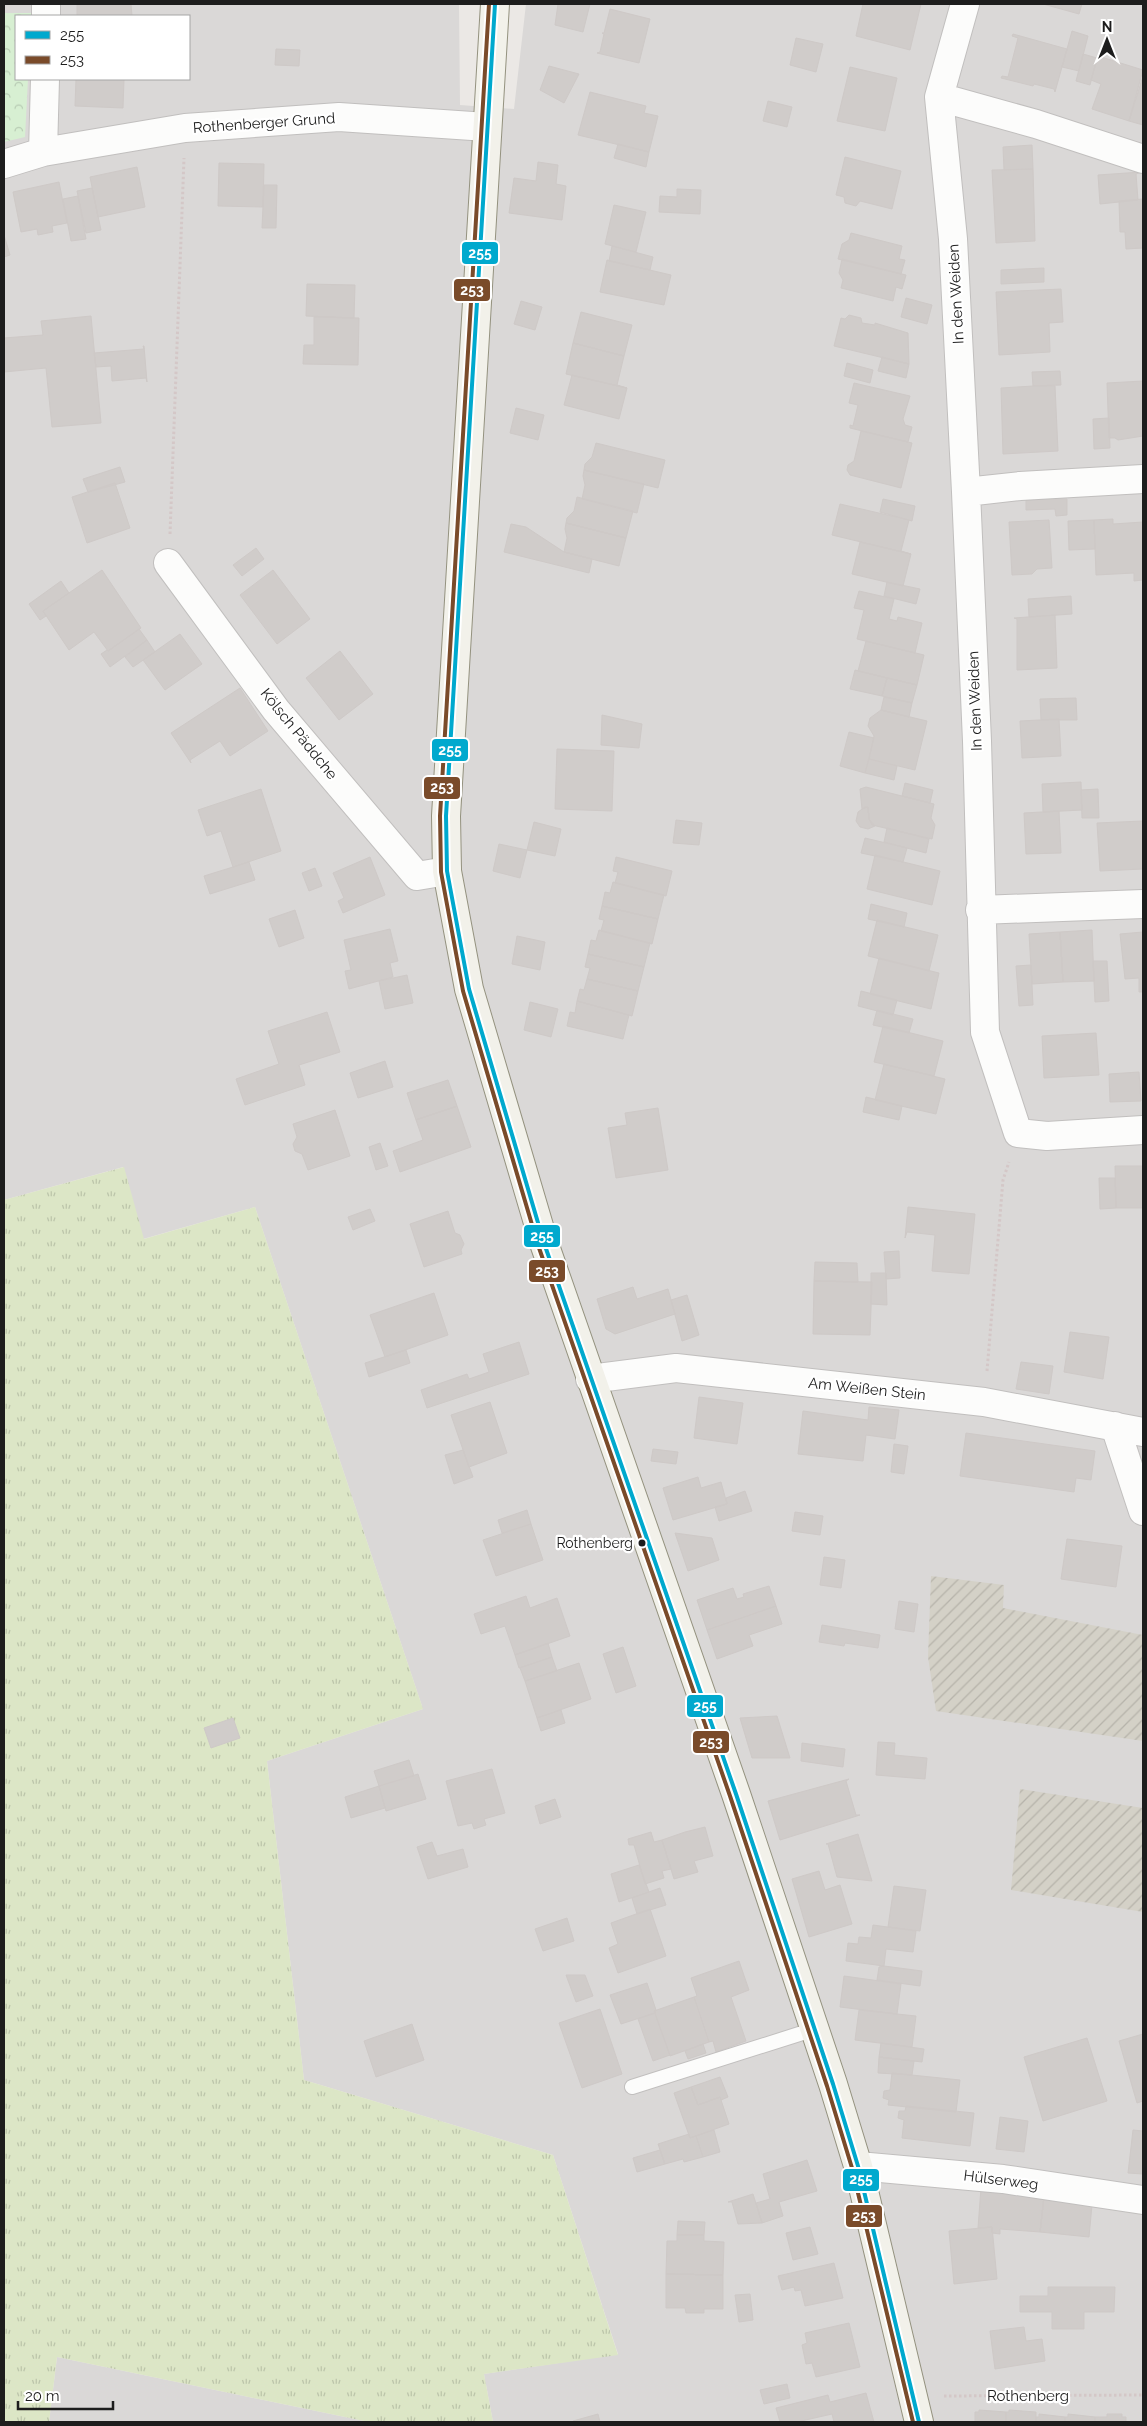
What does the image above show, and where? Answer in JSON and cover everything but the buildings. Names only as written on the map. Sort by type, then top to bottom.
[{"type":"street","points":[[495,4],[446,816],[447,871],[469,989],[544,1243],[590,1379],[655,1560],[815,2029],[858,2166],[919,2422]]},
{"type":"street","name":"In den Weiden","points":[[964,4],[939,97],[953,239],[966,492],[977,742],[980,910],[985,1032],[1018,1133]]},
{"type":"street","points":[[43,152],[44,80]]},
{"type":"street","points":[[939,97],[1036,124],[1143,159]]},
{"type":"street","name":"Rothenberger Grund","points":[[4,164],[43,152],[185,128],[339,117],[487,127]]},
{"type":"street","points":[[966,492],[1020,486],[1143,479]]},
{"type":"street","name":"Kölsch Päddche","points":[[168,562],[276,710],[417,876],[447,871]]},
{"type":"street","points":[[980,910],[1143,904]]},
{"type":"street","points":[[1018,1133],[1047,1136],[1143,1130]]},
{"type":"street","name":"Am Weißen Stein","points":[[590,1379],[676,1368],[984,1402],[1143,1432]]},
{"type":"street","points":[[1115,1426],[1143,1511]]},
{"type":"street","name":"Hülserweg","points":[[858,2166],[1003,2179],[1143,2200]]},
{"type":"lane","points":[[632,2087],[815,2029]]},
{"type":"path","points":[[168,562],[185,128]]},
{"type":"path","points":[[984,1402],[1003,1180],[1018,1133]]},
{"type":"path","name":"Rothenberg","points":[[913,2396],[1143,2395]]},
{"type":"shaded area","points":[[4,4],[459,4],[460,105],[514,109],[526,4],[1143,4],[1143,2422],[493,2422],[484,2374],[618,2354],[553,2155],[304,2080],[267,1761],[423,1709],[255,1207],[143,1239],[123,1167],[4,1200]]},
{"type":"shaded area","points":[[931,1576],[1004,1585],[1003,1608],[1143,1635],[1143,1741],[936,1711],[928,1657]]},
{"type":"shaded area","points":[[1020,1789],[1143,1808],[1143,1912],[1011,1890]]},
{"type":"shaded area","points":[[57,2357],[369,2422],[49,2422]]},
{"type":"green space","points":[[4,13],[31,13],[31,15],[15,15],[15,80],[28,80],[25,137],[4,142]]},
{"type":"green space","points":[[124,1167],[144,1239],[255,1207],[423,1709],[267,1761],[304,2080],[553,2155],[618,2355],[484,2374],[493,2422],[369,2422],[57,2357],[49,2422],[4,2422],[4,1200]]},
{"type":"transit line","name":"253","points":[[489,4],[440,816],[441,872],[463,991],[538,1245],[730,1796],[827,2086],[852,2168],[913,2422]]},
{"type":"transit line","name":"255","points":[[495,4],[446,816],[447,871],[469,989],[544,1243],[736,1794],[833,2084],[858,2166],[919,2422]]},
{"type":"place","name":"Rothenberg","points":[[642,1543]]}]
